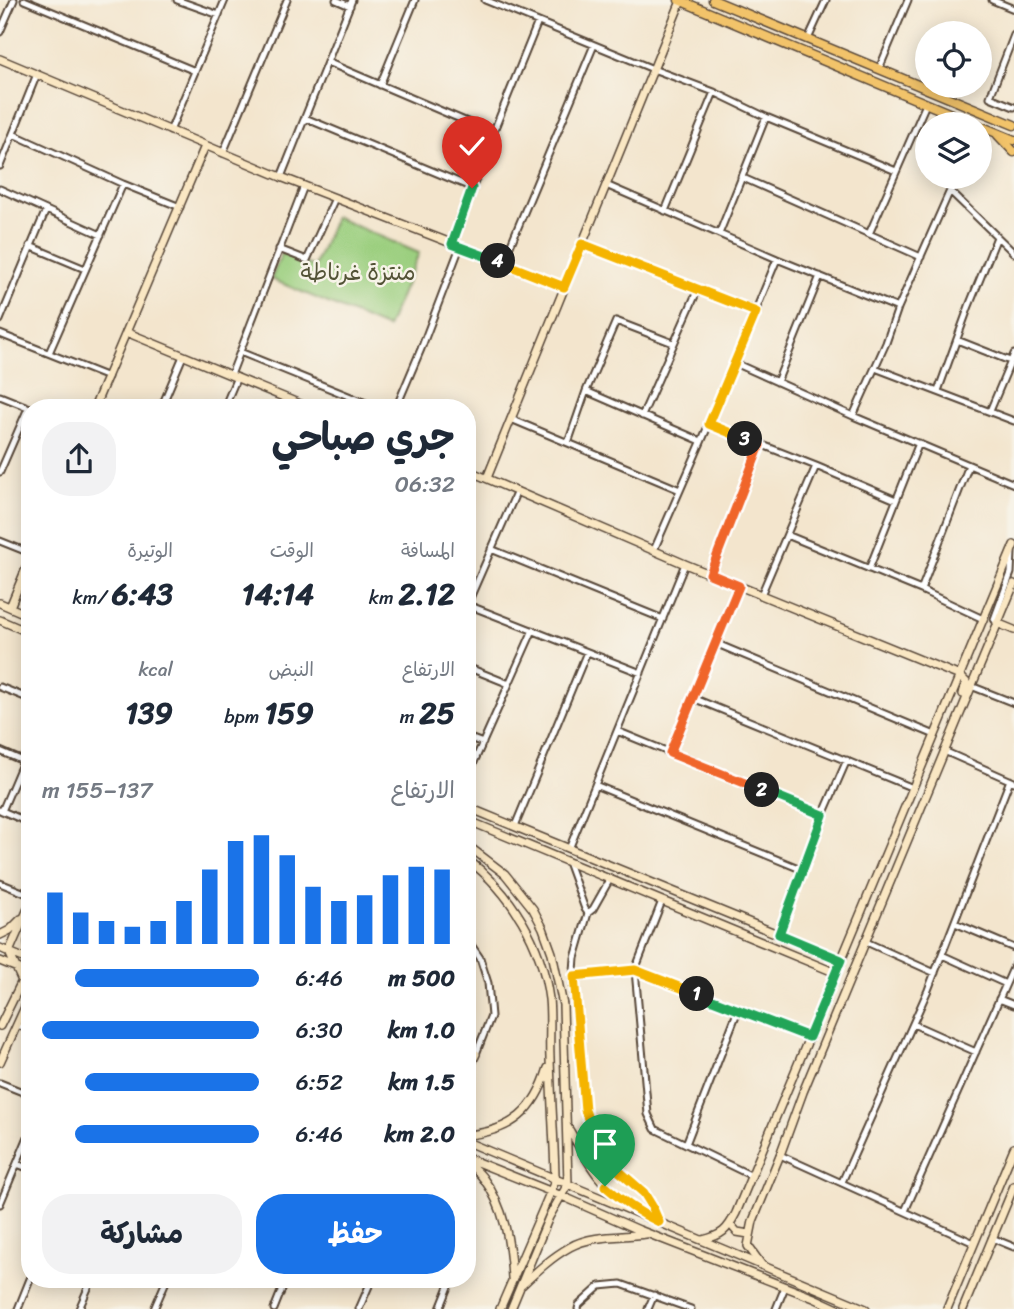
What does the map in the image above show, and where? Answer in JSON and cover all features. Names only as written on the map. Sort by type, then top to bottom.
[{"type":"main road","points":[[680,0],[946,112]]},
{"type":"main road","points":[[713,0],[1014,125]]},
{"type":"main road","points":[[992,131],[1014,140]]},
{"type":"main road","points":[[996,133],[1014,152]]},
{"type":"street","points":[[0,32],[14,0]]},
{"type":"street","points":[[24,0],[195,71]]},
{"type":"street","points":[[177,0],[219,15]]},
{"type":"street","points":[[170,131],[225,0]]},
{"type":"street","points":[[223,153],[287,0]]},
{"type":"street","points":[[281,177],[351,3],[336,0]]},
{"type":"street","points":[[380,85],[415,0]]},
{"type":"street","points":[[485,0],[714,92],[896,172]]},
{"type":"street","points":[[487,478],[680,0]]},
{"type":"street","points":[[808,39],[826,0]]},
{"type":"street","points":[[879,69],[908,0]]},
{"type":"street","points":[[992,0],[1014,9]]},
{"type":"street","points":[[400,399],[421,349],[472,188],[538,22]]},
{"type":"street","points":[[1014,35],[990,97],[1014,107]]},
{"type":"street","points":[[503,263],[594,45]]},
{"type":"street","points":[[0,59],[281,177],[564,287]]},
{"type":"street","points":[[327,62],[493,133]]},
{"type":"street","points":[[0,166],[37,74]]},
{"type":"street","points":[[665,211],[714,92]]},
{"type":"street","points":[[869,234],[926,104]]},
{"type":"street","points":[[719,234],[766,117]]},
{"type":"street","points":[[305,118],[472,188]]},
{"type":"street","points":[[13,134],[180,207]]},
{"type":"street","points":[[98,399],[205,146]]},
{"type":"street","points":[[741,177],[921,257]]},
{"type":"street","points":[[49,354],[123,184]]},
{"type":"street","points":[[227,399],[240,352],[304,186]]},
{"type":"street","points":[[606,186],[898,309]]},
{"type":"street","points":[[0,189],[101,235]]},
{"type":"street","points":[[853,416],[950,191],[1014,253]]},
{"type":"street","points":[[279,250],[307,260],[335,198]]},
{"type":"street","points":[[0,320],[46,210]]},
{"type":"street","points":[[938,391],[997,237]]},
{"type":"street","points":[[582,244],[756,312]]},
{"type":"street","points":[[30,246],[85,269]]},
{"type":"street","points":[[653,550],[735,363],[777,259]]},
{"type":"street","points":[[777,382],[820,276]]},
{"type":"street","points":[[642,416],[698,289]]},
{"type":"street","points":[[568,443],[615,321],[673,343]]},
{"type":"street","points":[[126,332],[289,399]]},
{"type":"street","points":[[0,334],[108,377]]},
{"type":"street","points":[[957,341],[1010,361]]},
{"type":"street","points":[[240,352],[356,399]]},
{"type":"street","points":[[990,411],[1014,354]]},
{"type":"street","points":[[165,399],[183,356]]},
{"type":"street","points":[[735,363],[1014,484]]},
{"type":"street","points":[[875,368],[1014,421]]},
{"type":"street","points":[[586,391],[701,441]]},
{"type":"street","points":[[0,396],[21,405]]},
{"type":"street","points":[[511,419],[680,490]]},
{"type":"street","points":[[709,424],[897,500]]},
{"type":"street","points":[[0,472],[21,425]]},
{"type":"street","points":[[869,569],[919,443]]},
{"type":"street","points":[[710,574],[760,445]]},
{"type":"street","points":[[921,590],[969,465]]},
{"type":"street","points":[[761,595],[816,466]]},
{"type":"street","points":[[476,474],[685,564],[960,676],[966,682],[966,688],[952,719],[953,729]]},
{"type":"street","points":[[476,584],[517,491]]},
{"type":"street","points":[[787,535],[921,590],[983,619]]},
{"type":"street","points":[[0,541],[21,549]]},
{"type":"street","points":[[703,1240],[720,1236],[730,1224],[752,1176],[1013,547]]},
{"type":"street","points":[[1013,547],[1011,573],[994,619],[998,624],[1014,630]]},
{"type":"street","points":[[491,549],[663,619]]},
{"type":"street","points":[[569,849],[685,564]]},
{"type":"street","points":[[10,607],[21,581]]},
{"type":"street","points":[[761,1264],[748,1246],[753,1221],[864,941],[1014,584]]},
{"type":"street","points":[[670,753],[739,586]]},
{"type":"street","points":[[0,603],[21,612]]},
{"type":"street","points":[[476,608],[640,673]]},
{"type":"street","points":[[1003,610],[1014,614]]},
{"type":"street","points":[[0,620],[21,629]]},
{"type":"street","points":[[476,758],[533,630]]},
{"type":"street","points":[[715,643],[935,735]]},
{"type":"street","points":[[515,827],[587,652]]},
{"type":"street","points":[[476,671],[509,684]]},
{"type":"street","points":[[971,686],[1014,703]]},
{"type":"street","points":[[0,687],[21,695]]},
{"type":"street","points":[[693,698],[913,788]]},
{"type":"street","points":[[617,731],[823,815]]},
{"type":"street","points":[[476,740],[483,743]]},
{"type":"street","points":[[0,751],[21,760]]},
{"type":"street","points":[[842,1182],[913,1024],[1012,781],[944,751]]},
{"type":"street","points":[[779,934],[823,815],[847,760]]},
{"type":"street","points":[[21,766],[1,811],[21,819]]},
{"type":"street","points":[[595,785],[803,870]]},
{"type":"street","points":[[476,811],[841,960]]},
{"type":"street","points":[[476,824],[836,973]]},
{"type":"street","points":[[476,852],[505,874],[533,909],[552,953],[563,1005],[568,1184],[549,1217],[511,1309]]},
{"type":"street","points":[[568,862],[584,909],[589,913]]},
{"type":"street","points":[[476,865],[513,906],[527,928],[546,979],[549,1002],[556,1179],[500,1309]]},
{"type":"street","points":[[610,879],[589,913],[575,958],[574,976],[585,1110],[597,1145],[619,1171],[644,1193],[659,1222]]},
{"type":"street","points":[[0,883],[21,891]]},
{"type":"street","points":[[662,901],[635,970],[648,1114],[655,1129],[752,1176]]},
{"type":"street","points":[[0,935],[10,930],[21,918]]},
{"type":"street","points":[[955,923],[1014,948]]},
{"type":"street","points":[[21,924],[9,952],[21,979]]},
{"type":"street","points":[[864,941],[935,972]]},
{"type":"street","points":[[0,948],[21,957]]},
{"type":"street","points":[[476,951],[481,958],[488,983],[491,1016],[476,1054]]},
{"type":"street","points":[[942,955],[1006,984]]},
{"type":"street","points":[[0,961],[21,970]]},
{"type":"street","points":[[905,1211],[1014,966]]},
{"type":"street","points":[[574,976],[635,970],[809,1037]]},
{"type":"street","points":[[1,1021],[21,983]]},
{"type":"street","points":[[999,999],[1014,1005]]},
{"type":"street","points":[[686,1144],[738,1010]]},
{"type":"street","points":[[0,1062],[21,1015]]},
{"type":"street","points":[[913,1024],[976,1052]]},
{"type":"street","points":[[16,1025],[21,1027]]},
{"type":"street","points":[[476,1134],[492,1132],[515,1121],[532,1103],[543,1085],[550,1057]]},
{"type":"street","points":[[0,1083],[21,1091]]},
{"type":"street","points":[[566,1125],[590,1168],[605,1186],[646,1216]]},
{"type":"street","points":[[476,1146],[866,1309]]},
{"type":"street","points":[[947,1309],[1014,1148]]},
{"type":"street","points":[[780,1155],[974,1243]]},
{"type":"street","points":[[0,1204],[21,1156]]},
{"type":"street","points":[[476,1163],[838,1309]]},
{"type":"street","points":[[476,1170],[502,1211],[513,1282]]},
{"type":"street","points":[[963,1309],[1014,1186]]},
{"type":"street","points":[[730,1224],[737,1233],[749,1234]]},
{"type":"street","points":[[519,1289],[541,1267],[571,1246],[589,1240],[649,1234]]},
{"type":"street","points":[[992,1238],[1014,1247]]},
{"type":"street","points":[[578,1309],[600,1286],[621,1284],[691,1309]]},
{"type":"street","points":[[776,1309],[785,1287]]},
{"type":"street","points":[[18,1309],[26,1288]]},
{"type":"street","points":[[79,1309],[88,1288]]},
{"type":"street","points":[[154,1309],[163,1288]]},
{"type":"street","points":[[274,1309],[282,1288]]},
{"type":"street","points":[[359,1309],[368,1288]]},
{"type":"street","points":[[440,1309],[448,1288]]},
{"type":"street","points":[[648,1309],[654,1295]]},
{"type":"green space","name":"منتزة غرناطة","points":[[335,217],[419,253],[387,328],[271,279],[282,253],[314,267]]},
{"type":"route","points":[[472,188],[452,244],[564,287],[582,244],[756,312],[709,424],[760,445],[710,574],[739,586],[670,753],[823,815],[779,934],[841,960],[809,1037],[635,970],[574,976],[585,1110],[597,1145],[619,1171],[644,1193],[659,1222],[621,1200],[605,1186]]}]
